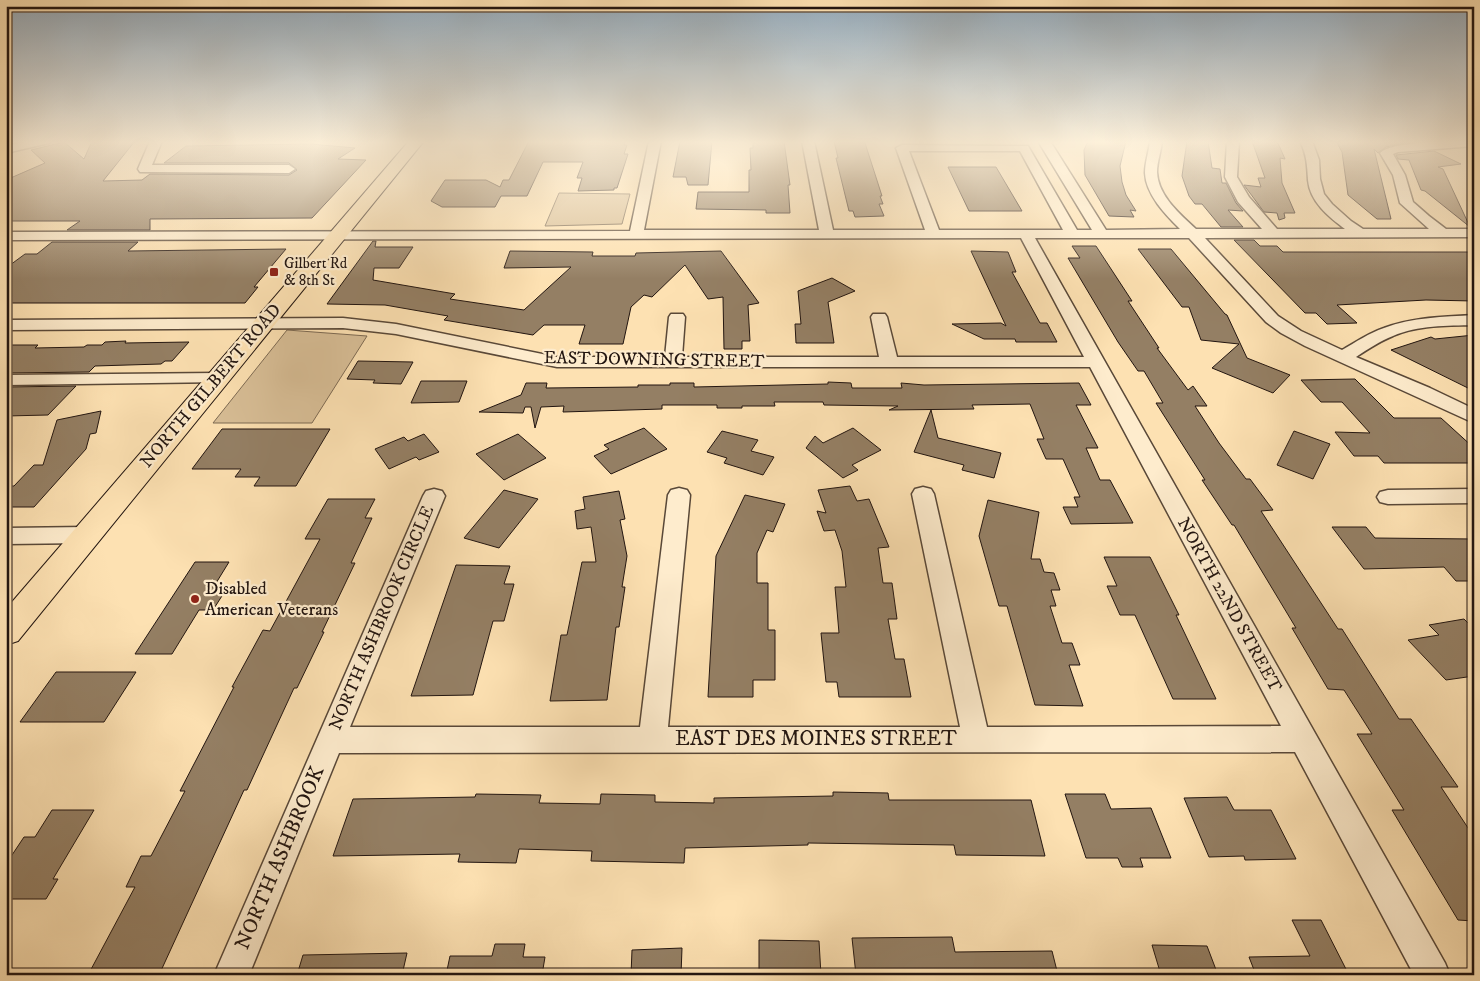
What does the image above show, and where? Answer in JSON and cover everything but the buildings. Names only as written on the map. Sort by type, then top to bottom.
[{"type":"main road","name":"NORTH GILBERT ROAD","points":[[6,632],[379,187]]},
{"type":"street","points":[[636,234],[646,187]]},
{"type":"street","points":[[817,187],[827,234]]},
{"type":"street","points":[[916,187],[933,234]]},
{"type":"street","points":[[1045,187],[1072,234]]},
{"type":"street","points":[[1073,187],[1102,234]]},
{"type":"street","points":[[1155,187],[1166,206],[1272,319],[1285,330],[1312,344],[1451,404],[1474,417]]},
{"type":"street","points":[[1236,187],[1242,199],[1274,234]]},
{"type":"street","points":[[1316,187],[1318,195],[1332,211],[1359,234]]},
{"type":"street","points":[[1402,187],[1407,203],[1443,233]]},
{"type":"street","points":[[6,236],[1474,233]]},
{"type":"street","name":"NORTH 22ND STREET","points":[[1026,234],[1433,975]]},
{"type":"street","points":[[673,362],[678,318]]},
{"type":"street","points":[[879,318],[889,361]]},
{"type":"street","points":[[1343,357],[1378,336],[1402,327],[1431,322],[1474,320]]},
{"type":"street","name":"EAST DOWNING STREET","points":[[6,325],[343,323],[379,327],[543,360],[673,362],[1095,362]]},
{"type":"street","points":[[1296,354],[1312,344]]},
{"type":"street","points":[[6,380],[218,378]]},
{"type":"street","points":[[923,494],[976,738]]},
{"type":"street","points":[[653,740],[679,495]]},
{"type":"street","name":"NORTH ASHBROOK CIRCLE","points":[[330,740],[434,496]]},
{"type":"street","points":[[1388,496],[1474,496]]},
{"type":"street","points":[[6,536],[87,535]]},
{"type":"street","name":"EAST DES MOINES STREET","points":[[330,740],[1303,739]]},
{"type":"street","name":"NORTH ASHBROOK","points":[[231,975],[330,740]]},
{"type":"shaded area","points":[[559,193],[630,194],[622,224],[545,226]]},
{"type":"shaded area","points":[[287,330],[367,336],[312,423],[213,423]]},
{"type":"place","name":"Gilbert Rd & 8th St","points":[[274,272]]},
{"type":"place","name":"Disabled American Veterans","points":[[195,599]]}]
